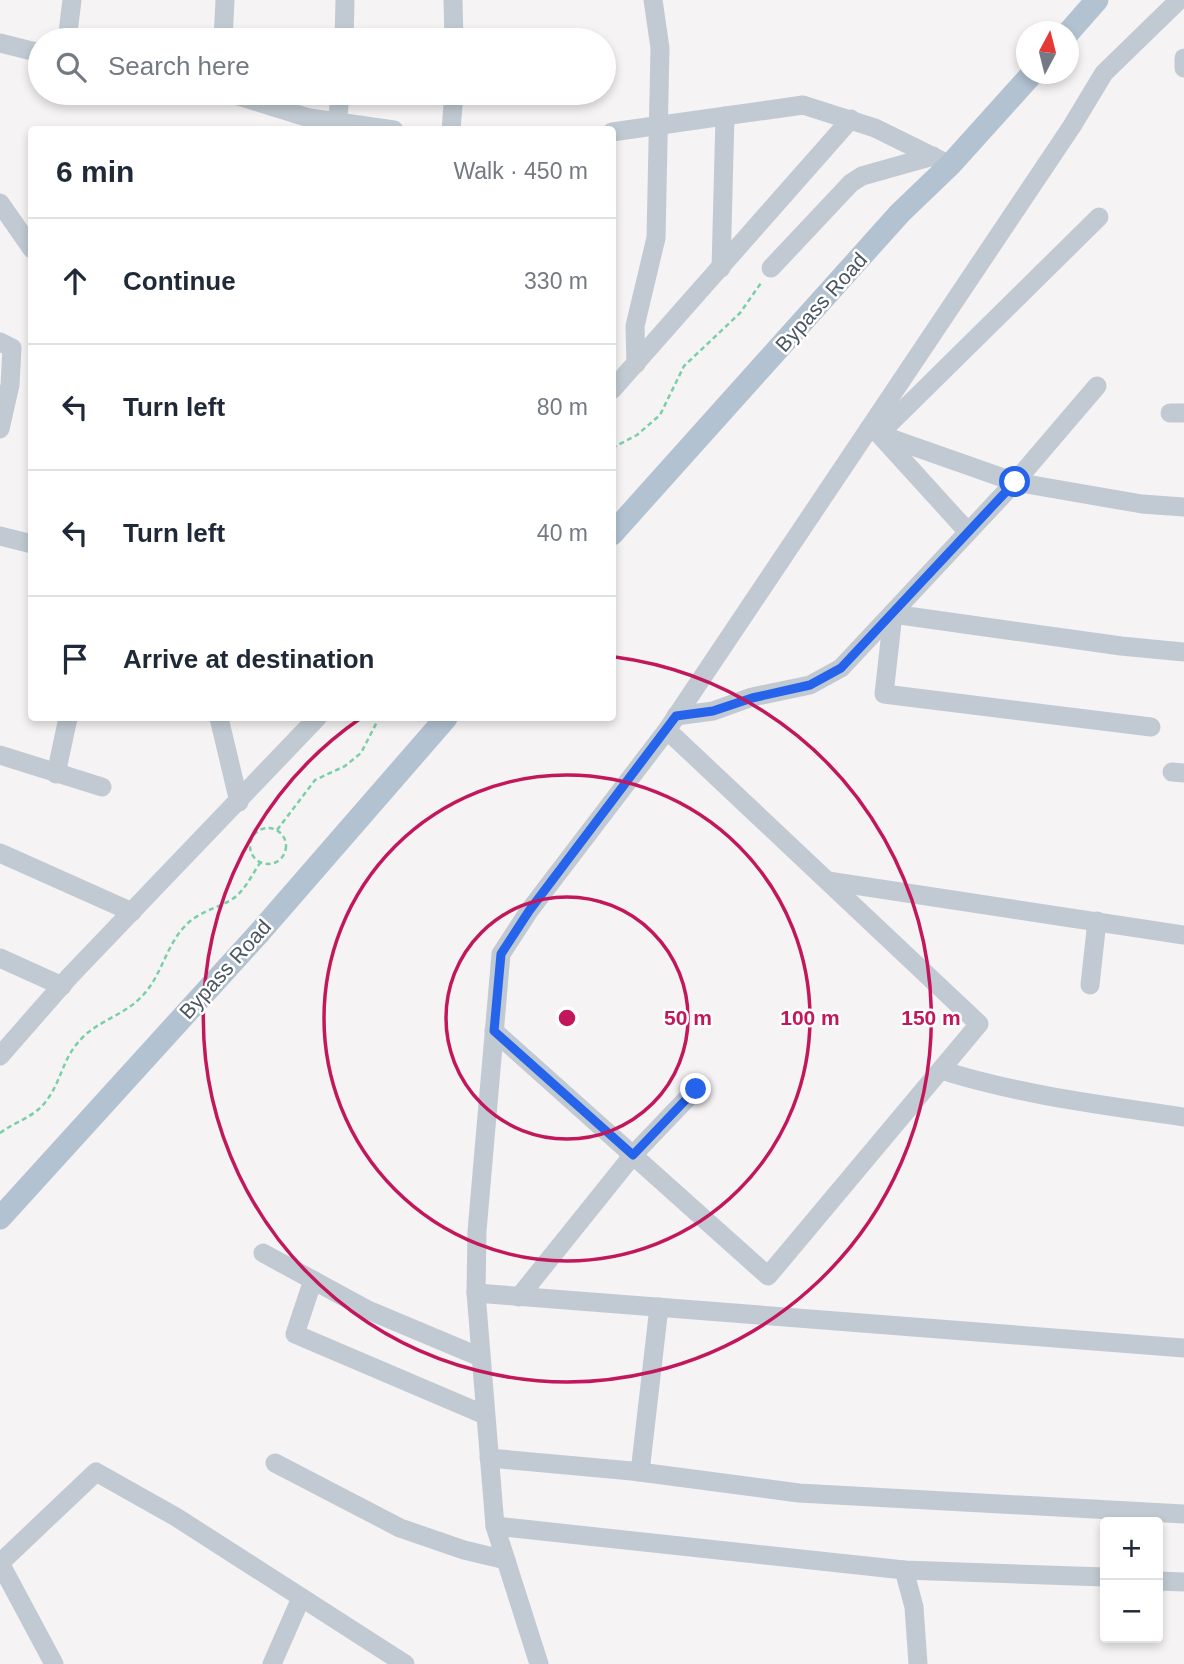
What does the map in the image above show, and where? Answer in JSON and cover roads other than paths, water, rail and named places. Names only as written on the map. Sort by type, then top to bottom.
[{"type":"main road","points":[[1079,21],[1097,0]]},
{"type":"main road","name":"Bypass Road","points":[[616,530],[900,213],[942,160],[1022,84]]},
{"type":"main road","name":"Bypass Road","points":[[0,1218],[260,932],[443,721]]},
{"type":"street","points":[[68,28],[72,0]]},
{"type":"street","points":[[224,28],[225,0]]},
{"type":"street","points":[[344,28],[345,0]]},
{"type":"street","points":[[453,0],[454,28]]},
{"type":"street","points":[[636,364],[635,326],[656,238],[656,127],[660,48],[653,0]]},
{"type":"street","points":[[538,1664],[495,1526],[476,1293],[477,1231],[501,954],[529,911],[671,723],[875,430],[1104,73],[1180,0]]},
{"type":"street","points":[[0,43],[28,50]]},
{"type":"street","points":[[1184,58],[1184,68]]},
{"type":"street","points":[[267,105],[337,126],[339,105]]},
{"type":"street","points":[[451,126],[453,105]]},
{"type":"street","points":[[616,132],[803,105],[851,119],[942,160]]},
{"type":"street","points":[[720,268],[725,117]]},
{"type":"street","points":[[616,386],[851,119]]},
{"type":"street","points":[[771,268],[851,183],[862,176],[942,160]]},
{"type":"street","points":[[0,203],[28,243]]},
{"type":"street","points":[[875,430],[1099,217]]},
{"type":"street","points":[[0,342],[12,348],[9,385],[0,429]]},
{"type":"street","points":[[671,723],[752,698],[810,685],[841,668],[1015,482],[1097,386]]},
{"type":"street","points":[[875,430],[1015,482],[1142,504],[1184,507]]},
{"type":"street","points":[[875,430],[968,532]]},
{"type":"street","points":[[0,536],[28,543]]},
{"type":"street","points":[[893,614],[1121,646],[1184,652]]},
{"type":"street","points":[[893,614],[884,694],[1151,727]]},
{"type":"street","points":[[56,774],[67,721]]},
{"type":"street","points":[[220,721],[239,802]]},
{"type":"street","points":[[0,1056],[61,986],[314,721]]},
{"type":"street","points":[[494,1031],[768,1276],[979,1024],[828,881],[671,723]]},
{"type":"street","points":[[0,755],[102,787]]},
{"type":"street","points":[[0,853],[132,912]]},
{"type":"street","points":[[828,881],[1184,934]]},
{"type":"street","points":[[1090,985],[1097,921]]},
{"type":"street","points":[[0,958],[61,986]]},
{"type":"street","points":[[941,1070],[995,1087],[1051,1098],[1184,1117]]},
{"type":"street","points":[[519,1297],[633,1155],[696,1089]]},
{"type":"street","points":[[263,1254],[368,1310],[480,1357]]},
{"type":"street","points":[[313,1280],[295,1334],[485,1415]]},
{"type":"street","points":[[476,1293],[1184,1348]]},
{"type":"street","points":[[640,1472],[659,1307]]},
{"type":"street","points":[[489,1458],[640,1472],[799,1493],[1184,1514]]},
{"type":"street","points":[[275,1463],[400,1528],[464,1550],[506,1560]]},
{"type":"street","points":[[54,1664],[8,1595],[0,1563],[96,1472],[176,1517],[405,1664]]},
{"type":"street","points":[[495,1526],[904,1570],[1100,1577]]},
{"type":"street","points":[[904,1570],[914,1607],[918,1664]]},
{"type":"street","points":[[1163,1581],[1184,1582]]},
{"type":"street","points":[[272,1664],[301,1598]]}]
